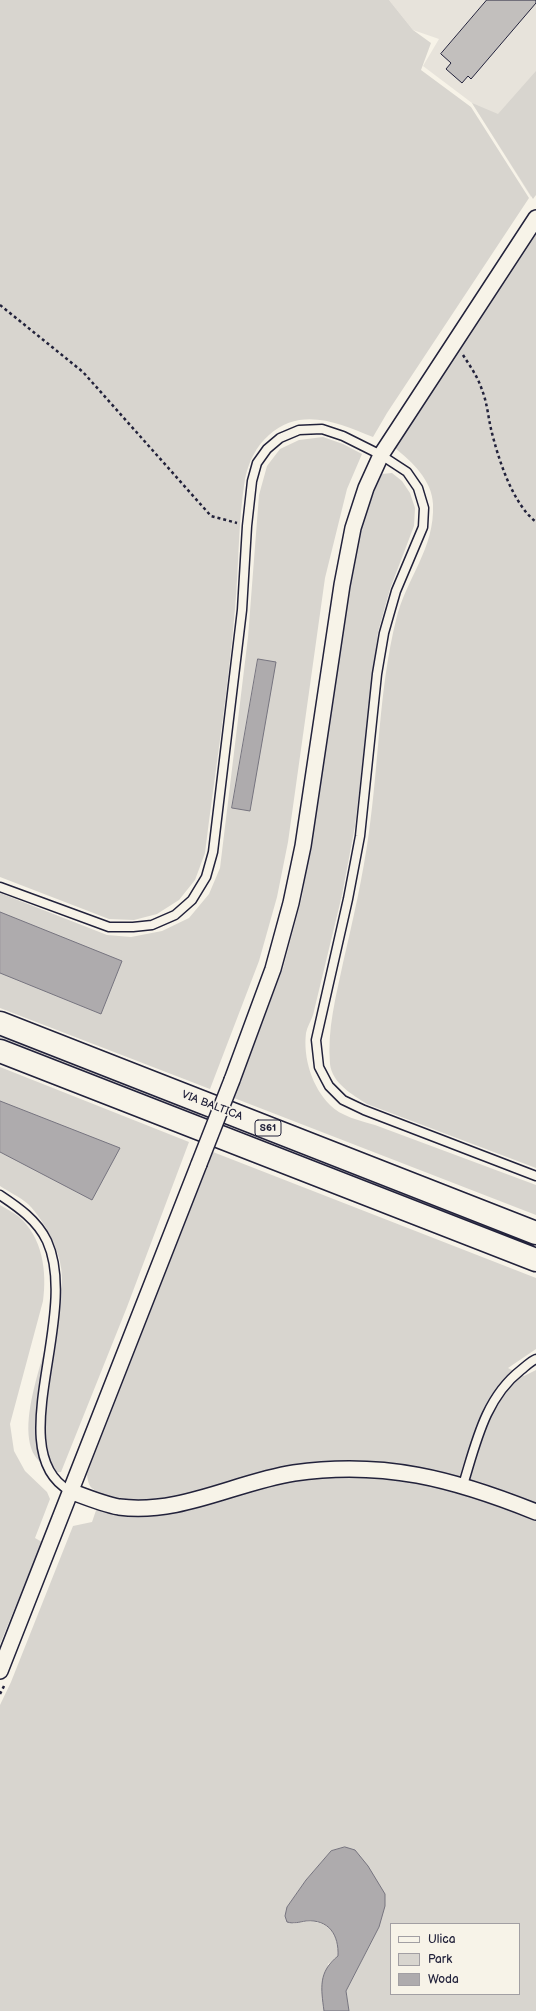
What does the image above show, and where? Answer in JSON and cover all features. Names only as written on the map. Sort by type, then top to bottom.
[{"type":"highway","name":"VIA BALTICA","points":[[0,1023],[536,1233]]},
{"type":"highway","name":"S61","points":[[0,1051],[536,1260]]},
{"type":"street","points":[[0,1671],[232,1080],[273,969],[292,903],[303,846],[342,585],[352,528],[366,488],[381,455],[452,343],[536,218]]},
{"type":"street","points":[[70,1491],[120,1507],[172,1506],[253,1482],[293,1473],[330,1469],[371,1468],[416,1474],[463,1485],[536,1512]]},
{"type":"lane","points":[[0,887],[109,927],[152,925],[175,915],[192,900],[206,877],[213,852],[242,610],[247,526],[252,481],[257,463],[267,449],[280,438],[299,430],[322,429],[343,436],[381,455],[407,472],[418,488],[424,508],[423,527],[396,591],[384,633],[377,674],[360,836],[348,899],[316,1040],[319,1067],[329,1086],[343,1100],[364,1110],[536,1176]]},
{"type":"lane","points":[[0,1195],[32,1219],[46,1241],[53,1264],[52,1291],[45,1321]]},
{"type":"lane","points":[[463,1485],[483,1421],[494,1401],[510,1379],[536,1359]]},
{"type":"lane","points":[[44,1478],[70,1491]]},
{"type":"path","points":[[0,305],[83,372],[211,516],[247,526]]},
{"type":"path","points":[[452,343],[473,370],[483,391],[491,429],[504,471],[520,503],[530,517],[536,522]]},
{"type":"shaded area","points":[[389,0],[536,0],[536,189],[531,197],[472,103],[423,66],[439,39],[413,30]]},
{"type":"green space","points":[[0,0],[389,0],[413,30],[431,43],[421,70],[471,107],[529,198],[387,413],[373,437],[334,423],[307,419],[294,421],[281,426],[264,439],[253,455],[246,473],[243,495],[232,640],[205,853],[195,880],[179,900],[157,914],[134,920],[109,919],[0,877]]},
{"type":"green space","points":[[536,71],[536,195],[533,199],[472,103],[498,114]]},
{"type":"green space","points":[[536,231],[536,1168],[367,1104],[339,1083],[332,1071],[329,1051],[335,1000],[358,898],[367,848],[390,646],[396,620],[406,590],[425,549],[432,520],[432,495],[425,479],[408,459],[395,448]]},
{"type":"green space","points":[[323,437],[343,444],[362,454],[347,489],[325,578],[288,842],[277,897],[259,961],[210,1089],[0,1008],[0,893],[107,935],[131,937],[162,931],[189,918],[209,894],[220,868],[248,637],[259,495],[267,466],[280,449],[299,440]]},
{"type":"green space","points":[[392,473],[402,481],[410,493],[415,508],[414,526],[390,589],[378,632],[355,826],[342,895],[313,1015],[307,1028],[305,1043],[306,1052],[310,1072],[318,1090],[334,1109],[351,1118],[375,1125],[536,1185],[536,1215],[234,1098],[283,968],[302,897],[350,583],[356,554],[362,527],[376,487],[382,474]]},
{"type":"green space","points":[[0,1033],[201,1112],[198,1119],[0,1042]]},
{"type":"green space","points":[[0,1067],[189,1142],[127,1307],[61,1472],[52,1473],[35,1456],[29,1439],[29,1418],[39,1369],[60,1297],[62,1278],[61,1268],[56,1248],[40,1219],[28,1204],[0,1186]]},
{"type":"green space","points":[[213,1152],[536,1278],[536,1349],[508,1368],[524,1376],[536,1370],[536,2011],[349,2011],[346,1991],[379,1927],[331,1851],[306,1880],[287,1907],[293,1924],[303,1922],[320,1923],[332,1930],[338,1945],[338,1956],[328,1964],[323,1997],[324,2011],[0,2011],[0,1705],[11,1682],[73,1526],[92,1522],[102,1493],[93,1489],[88,1482],[87,1474]]},
{"type":"green space","points":[[0,1205],[18,1216],[33,1234],[38,1244],[43,1267],[43,1301],[10,1424],[14,1451],[25,1471],[47,1492],[50,1499],[35,1538],[42,1542],[0,1644]]},
{"type":"water","points":[[258,659],[276,662],[250,811],[232,808]]},
{"type":"water","points":[[0,912],[122,961],[101,1014],[0,973]]},
{"type":"water","points":[[0,1101],[120,1148],[92,1200],[0,1152]]},
{"type":"water","points":[[345,1847],[355,1850],[368,1866],[385,1894],[385,1906],[379,1927],[346,1991],[349,2011],[324,2011],[322,1981],[327,1968],[338,1956],[337,1941],[331,1930],[321,1923],[306,1921],[290,1923],[287,1922],[285,1916],[287,1907],[306,1880],[331,1851]]},
{"type":"building","points":[[487,0],[536,0],[536,3],[471,79],[468,76],[462,83],[446,69],[451,63],[441,54]]}]
